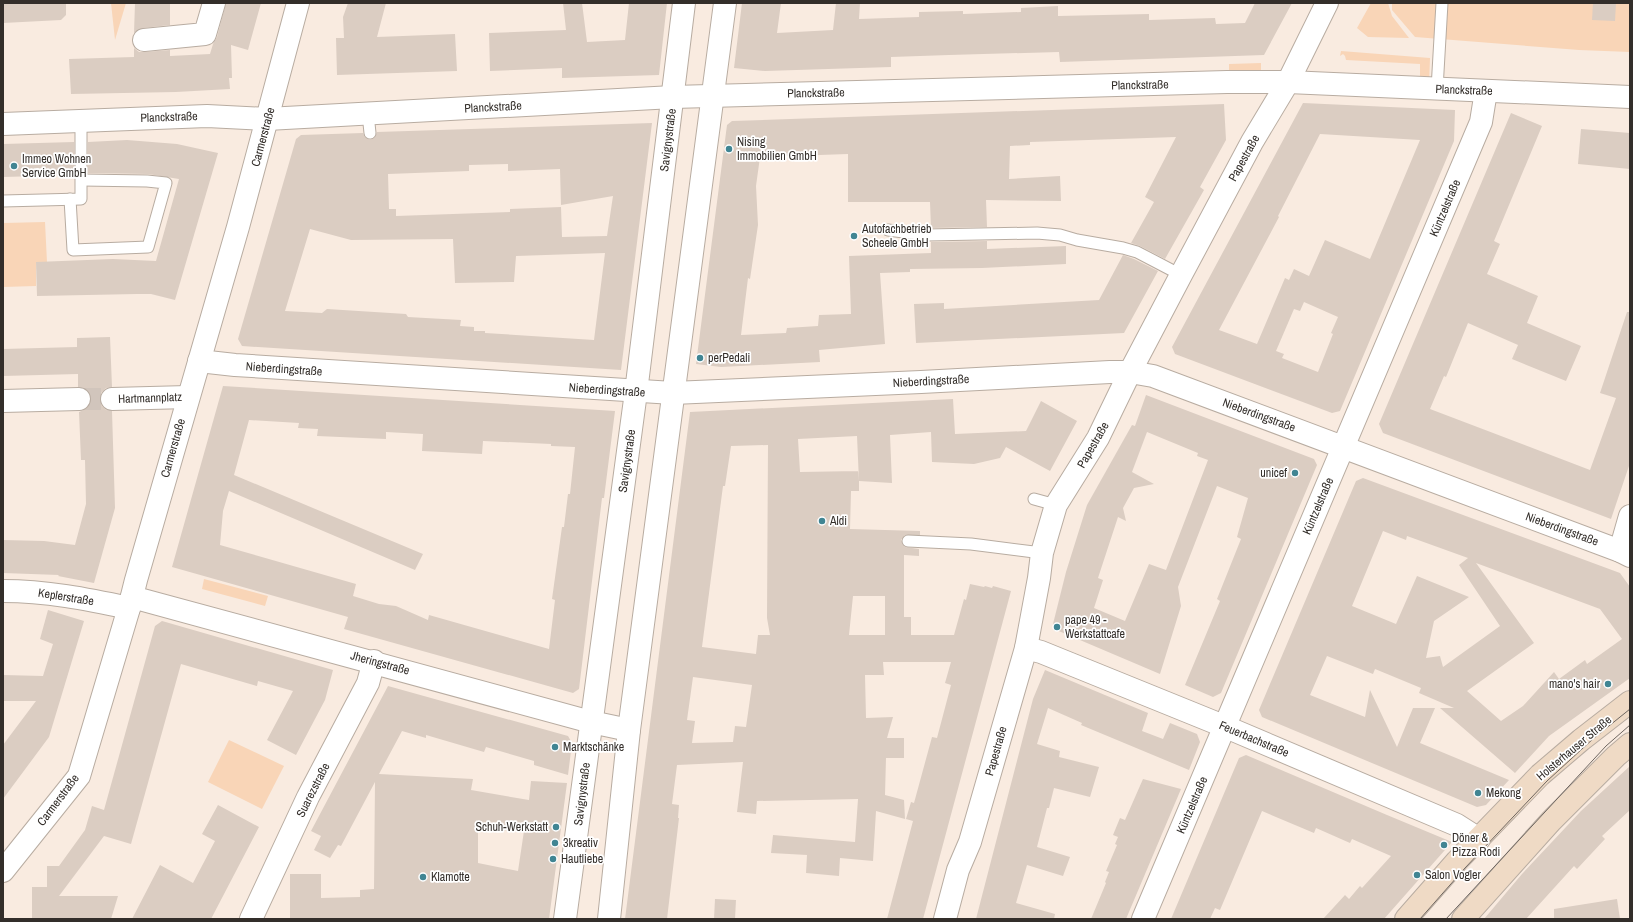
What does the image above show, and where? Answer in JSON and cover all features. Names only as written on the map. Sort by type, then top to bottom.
[{"type":"main road","name":"Holsterhauser Straße","points":[[1406,919],[1457,861],[1540,775],[1581,740],[1630,702]]},
{"type":"main road","points":[[1463,919],[1551,821],[1630,744]]},
{"type":"street","points":[[144,40],[205,34],[214,3]]},
{"type":"street","name":"Carmerstraße","points":[[3,871],[79,776],[238,227],[298,3]]},
{"type":"street","name":"Savignystraße","points":[[565,919],[636,392],[684,3]]},
{"type":"street","points":[[609,919],[629,730],[714,96],[725,3]]},
{"type":"street","name":"Papestraße","points":[[945,919],[958,870],[970,842],[1026,648],[1042,553],[1056,505],[1098,438],[1130,372],[1181,275],[1252,142],[1288,82],[1327,3]]},
{"type":"street","name":"Planckstraße","points":[[3,124],[207,116],[369,123],[673,97],[1227,82],[1288,82],[1630,97]]},
{"type":"street","name":"Küntzelstraße","points":[[1143,919],[1226,727],[1481,122],[1486,91]]},
{"type":"street","name":"Nieberdingstraße","points":[[199,361],[243,366],[636,392],[673,393],[921,382],[1058,374],[1130,372],[1152,376],[1625,554]]},
{"type":"street","name":"Hartmannplatz","points":[[112,399],[188,396]]},
{"type":"street","points":[[3,401],[79,399]]},
{"type":"street","points":[[1625,554],[1630,516]]},
{"type":"street","name":"Keplerstraße","points":[[3,591],[32,591],[83,598],[130,602]]},
{"type":"street","name":"Jheringstraße","points":[[130,602],[374,661],[591,722],[629,730]]},
{"type":"street","name":"Feuerbachstraße","points":[[1026,648],[1041,652],[1226,727],[1457,825],[1479,839]]},
{"type":"street","name":"Suarezstraße","points":[[251,919],[308,797],[368,683],[374,661]]},
{"type":"lane","points":[[1437,89],[1442,3]]},
{"type":"lane","points":[[3,201],[81,199],[81,121]]},
{"type":"lane","points":[[70,199],[73,250],[148,247],[166,183],[147,181],[82,180]]},
{"type":"lane","points":[[888,230],[927,235],[1037,233],[1060,235],[1077,240],[1137,252],[1181,275]]},
{"type":"lane","points":[[1034,499],[1056,505]]},
{"type":"lane","points":[[908,541],[971,544],[1042,553]]},
{"type":"shaded area","points":[[111,3],[126,3],[115,40]]},
{"type":"shaded area","points":[[1371,3],[1388,3],[1392,16],[1409,38],[1368,37],[1357,28]]},
{"type":"shaded area","points":[[1392,3],[1630,3],[1630,52],[1579,50],[1415,37],[1392,10]]},
{"type":"shaded area","points":[[1341,51],[1430,58],[1429,85],[1420,78],[1420,64],[1346,60],[1343,54],[1340,56]]},
{"type":"shaded area","points":[[1261,63],[1261,72],[1229,75],[1229,64]]},
{"type":"shaded area","points":[[45,222],[47,262],[36,262],[36,286],[3,287],[3,223]]},
{"type":"shaded area","points":[[204,579],[268,596],[265,606],[202,589]]},
{"type":"shaded area","points":[[229,740],[284,766],[262,809],[208,782]]},
{"type":"building","points":[[3,3],[66,3],[66,15],[61,20],[3,23]]},
{"type":"building","points":[[135,3],[170,3],[170,25],[143,28],[134,33]]},
{"type":"building","points":[[226,3],[261,3],[248,50],[231,45],[232,78],[229,78],[230,89],[176,92],[71,94],[69,59],[134,57],[134,48],[139,52],[170,50],[170,56],[210,54],[217,37]]},
{"type":"building","points":[[348,3],[386,3],[377,37],[455,34],[457,71],[337,75],[336,38],[344,38],[343,17]]},
{"type":"building","points":[[563,3],[582,3],[587,42],[625,40],[629,3],[667,3],[659,75],[562,78],[562,68],[490,71],[489,33],[566,30]]},
{"type":"building","points":[[742,3],[781,3],[777,33],[833,30],[836,3],[860,3],[859,19],[919,17],[919,12],[963,11],[963,14],[1021,12],[1021,8],[1058,6],[1058,16],[1149,14],[1149,20],[1215,18],[1216,24],[1245,23],[1255,3],[1292,3],[1264,55],[1060,62],[1059,52],[949,55],[891,57],[891,67],[765,71],[734,68]]},
{"type":"building","points":[[1593,3],[1616,3],[1615,21],[1592,20]]},
{"type":"building","points":[[1303,103],[1455,110],[1454,141],[1340,411],[1332,413],[1175,354],[1172,347]],"holes":[[[1320,134],[1420,140],[1370,259],[1325,240],[1309,276],[1294,269],[1289,280],[1285,278],[1257,344],[1219,330],[1279,217],[1278,216]],[[1304,302],[1338,317],[1318,372],[1282,358],[1284,354],[1276,351],[1294,309],[1300,311]]]},
{"type":"building","points":[[1224,104],[1226,140],[1200,187],[1204,190],[1165,259],[1131,243],[1154,202],[1145,197],[1176,137],[1030,142],[1030,145],[1010,146],[1009,179],[1060,176],[1061,201],[986,200],[987,227],[931,228],[930,202],[848,202],[848,154],[760,157],[756,186],[758,225],[750,279],[748,278],[741,335],[786,333],[787,328],[818,326],[819,315],[851,314],[849,256],[931,253],[931,242],[987,241],[987,249],[1066,246],[1066,264],[982,268],[910,269],[910,272],[880,273],[885,344],[819,350],[820,362],[721,367],[696,364],[727,125],[732,121]]},
{"type":"building","points":[[1511,113],[1542,126],[1494,241],[1500,244],[1487,274],[1538,296],[1527,323],[1581,346],[1566,381],[1512,359],[1518,345],[1468,323],[1446,377],[1444,376],[1430,409],[1590,470],[1616,398],[1600,393],[1627,312],[1630,312],[1630,463],[1611,519],[1383,433],[1379,424]]},
{"type":"building","points":[[652,123],[621,370],[242,346],[238,339],[296,139],[301,135],[363,133],[365,137],[370,140],[374,138],[377,132]],"holes":[[[508,164],[508,171],[560,169],[561,205],[613,196],[607,236],[562,237],[561,207],[510,209],[510,212],[396,216],[396,209],[389,209],[388,174],[469,171],[469,165]],[[310,229],[351,240],[453,239],[455,283],[514,282],[516,256],[605,253],[594,340],[485,333],[485,331],[474,331],[474,327],[460,326],[461,320],[408,317],[406,314],[327,309],[322,313],[285,311]]]},
{"type":"building","points":[[1581,129],[1630,133],[1630,169],[1578,164]]},
{"type":"building","points":[[127,140],[177,144],[218,153],[175,300],[151,294],[37,296],[36,262],[113,259],[156,261],[179,179],[148,174],[88,173],[88,142]]},
{"type":"building","points":[[74,142],[74,175],[3,177],[3,144]]},
{"type":"building","points":[[1123,255],[1158,271],[1124,333],[916,343],[914,304],[944,303],[944,309],[1099,300]]},
{"type":"building","points":[[110,337],[112,387],[106,388],[101,393],[100,400],[102,406],[106,410],[112,411],[115,508],[94,583],[58,576],[59,575],[3,573],[3,540],[44,541],[75,545],[86,504],[85,460],[81,460],[79,412],[86,409],[90,405],[91,399],[89,392],[85,388],[78,387],[78,374],[3,376],[3,349],[77,347],[77,338]]},
{"type":"building","points":[[223,386],[615,411],[604,498],[602,498],[579,689],[573,693],[344,629],[348,617],[172,567]],"holes":[[[249,420],[299,423],[298,428],[318,429],[317,436],[386,439],[386,432],[423,434],[422,451],[482,454],[483,441],[551,444],[551,446],[575,447],[570,494],[568,494],[564,527],[562,527],[552,599],[555,600],[549,649],[429,615],[428,620],[396,606],[379,604],[353,596],[356,584],[220,545],[223,511],[229,491],[415,570],[423,554],[234,475]]]},
{"type":"building","points":[[1146,395],[1314,459],[1317,465],[1221,693],[1213,697],[1185,685],[1220,601],[1217,599],[1241,539],[1237,537],[1248,498],[1217,486],[1178,587],[1181,606],[1160,674],[1054,629],[1053,624],[1066,572],[1087,505],[1132,425],[1135,426]],"holes":[[[1147,432],[1198,453],[1197,456],[1208,460],[1166,570],[1149,564],[1125,621],[1094,608],[1103,580],[1098,578],[1118,517],[1126,521],[1123,508],[1134,488],[1154,484],[1132,472]]]},
{"type":"building","points":[[953,399],[955,434],[1026,431],[1041,401],[1077,421],[1050,471],[1006,447],[1000,458],[974,464],[932,462],[931,432],[890,435],[892,483],[859,481],[859,491],[851,491],[850,529],[920,531],[920,535],[905,535],[901,540],[905,547],[919,549],[919,556],[904,555],[904,617],[911,617],[911,635],[954,635],[964,599],[966,600],[970,584],[992,588],[993,586],[1011,591],[923,919],[887,919],[913,821],[906,819],[911,802],[914,803],[932,737],[937,738],[951,685],[945,683],[951,662],[883,662],[884,675],[865,675],[866,718],[893,717],[887,738],[904,738],[904,758],[886,758],[885,795],[904,800],[905,819],[876,811],[873,861],[840,858],[839,876],[806,873],[807,855],[771,853],[773,835],[855,842],[858,799],[757,801],[756,814],[737,812],[743,762],[677,765],[672,804],[679,805],[679,818],[667,919],[625,919],[690,412]],"holes":[[[857,436],[859,471],[800,472],[798,439]],[[768,445],[767,618],[770,635],[758,635],[756,654],[702,647],[723,486],[725,486],[731,446]],[[853,596],[885,596],[885,635],[849,635]],[[693,677],[752,685],[746,727],[735,726],[733,742],[692,743],[695,721],[687,720]]]},
{"type":"building","points":[[1363,478],[1620,573],[1630,587],[1630,678],[1549,736],[1515,773],[1440,708],[1454,708],[1419,693],[1421,688],[1375,669],[1373,674],[1327,656],[1310,695],[1365,717],[1370,690],[1397,747],[1413,708],[1435,708],[1420,743],[1509,780],[1486,805],[1477,807],[1262,717],[1259,710],[1356,481]],"holes":[[[1383,531],[1406,540],[1407,536],[1468,558],[1459,565],[1500,626],[1443,667],[1440,656],[1426,658],[1434,621],[1469,597],[1417,576],[1396,624],[1352,606]],[[1476,563],[1600,609],[1622,639],[1587,664],[1585,660],[1559,679],[1554,672],[1523,706],[1501,721],[1467,691],[1534,643]]]},
{"type":"building","points":[[48,610],[84,621],[49,737],[3,799],[3,745],[36,701],[3,701],[3,675],[43,676],[53,644],[40,639]]},
{"type":"building","points":[[162,621],[333,670],[325,700],[296,755],[267,740],[293,691],[258,681],[257,686],[181,664],[131,844],[104,836],[59,896],[118,896],[111,919],[32,919],[32,887],[47,887],[47,866],[59,866],[85,830],[92,806],[104,810],[155,626]]},
{"type":"building","points":[[1045,670],[1148,713],[1142,731],[1163,739],[1170,723],[1197,734],[1200,742],[1189,770],[1081,725],[1082,723],[1048,708],[1037,744],[1060,751],[1059,757],[1099,767],[1090,797],[1054,788],[1049,808],[1047,808],[1037,847],[1070,857],[1063,876],[1027,865],[1016,903],[1055,914],[1054,919],[976,919],[1033,699]]},
{"type":"building","points":[[388,686],[568,736],[572,743],[568,775],[534,765],[534,761],[486,747],[484,752],[426,735],[426,738],[402,731],[379,774],[473,779],[471,790],[529,800],[531,781],[567,783],[549,919],[290,919],[290,874],[321,874],[321,898],[360,897],[360,890],[374,889],[375,782],[341,846],[338,845],[330,858],[314,850],[321,836],[311,831]],"holes":[[[478,829],[524,831],[518,871],[478,863]]]},
{"type":"building","points":[[1246,755],[1452,842],[1384,919],[1323,919],[1345,895],[1349,899],[1360,886],[1362,888],[1391,856],[1352,839],[1350,843],[1316,828],[1314,833],[1262,811],[1220,910],[1215,908],[1210,919],[1171,919],[1239,758]]},
{"type":"building","points":[[1630,766],[1630,810],[1602,836],[1605,839],[1577,869],[1574,866],[1526,919],[1484,919],[1522,874],[1581,811]]},
{"type":"building","points":[[1143,779],[1181,789],[1126,919],[1091,919],[1106,883],[1105,882],[1109,872],[1106,871],[1117,845],[1115,844],[1118,837],[1113,835],[1120,818],[1125,820]]},
{"type":"building","points":[[218,805],[259,827],[211,919],[132,919],[160,865],[193,883],[215,841],[202,834]]},
{"type":"building","points":[[715,899],[736,900],[735,919],[714,919]]},
{"type":"building","points":[[1617,899],[1620,919],[1554,919],[1554,909]]},
{"type":"tunnel","points":[[79,399],[112,399]]},
{"type":"tram line","points":[[1420,919],[1465,868],[1547,781],[1594,738],[1630,709]]},
{"type":"tram line","points":[[1446,919],[1606,746],[1630,725]]},
{"type":"place","name":"Nising Immobilien GmbH","points":[[729,149]]},
{"type":"place","name":"Immeo Wohnen Service GmbH","points":[[14,166]]},
{"type":"place","name":"Autofachbetrieb Scheele GmbH","points":[[854,236]]},
{"type":"place","name":"perPedali","points":[[700,358]]},
{"type":"place","name":"unicef","points":[[1295,473]]},
{"type":"place","name":"Aldi","points":[[822,521]]},
{"type":"place","name":"pape 49 - Werkstattcafe","points":[[1057,627]]},
{"type":"place","name":"mano's hair","points":[[1608,684]]},
{"type":"place","name":"Marktschänke","points":[[555,747]]},
{"type":"place","name":"Mekong","points":[[1478,793]]},
{"type":"place","name":"Schuh-Werkstatt","points":[[556,827]]},
{"type":"place","name":"3kreativ","points":[[555,843]]},
{"type":"place","name":"Döner & Pizza Rodi","points":[[1444,845]]},
{"type":"place","name":"Hautliebe","points":[[553,859]]},
{"type":"place","name":"Salon Vogler","points":[[1417,875]]},
{"type":"place","name":"Klamotte","points":[[423,877]]}]
